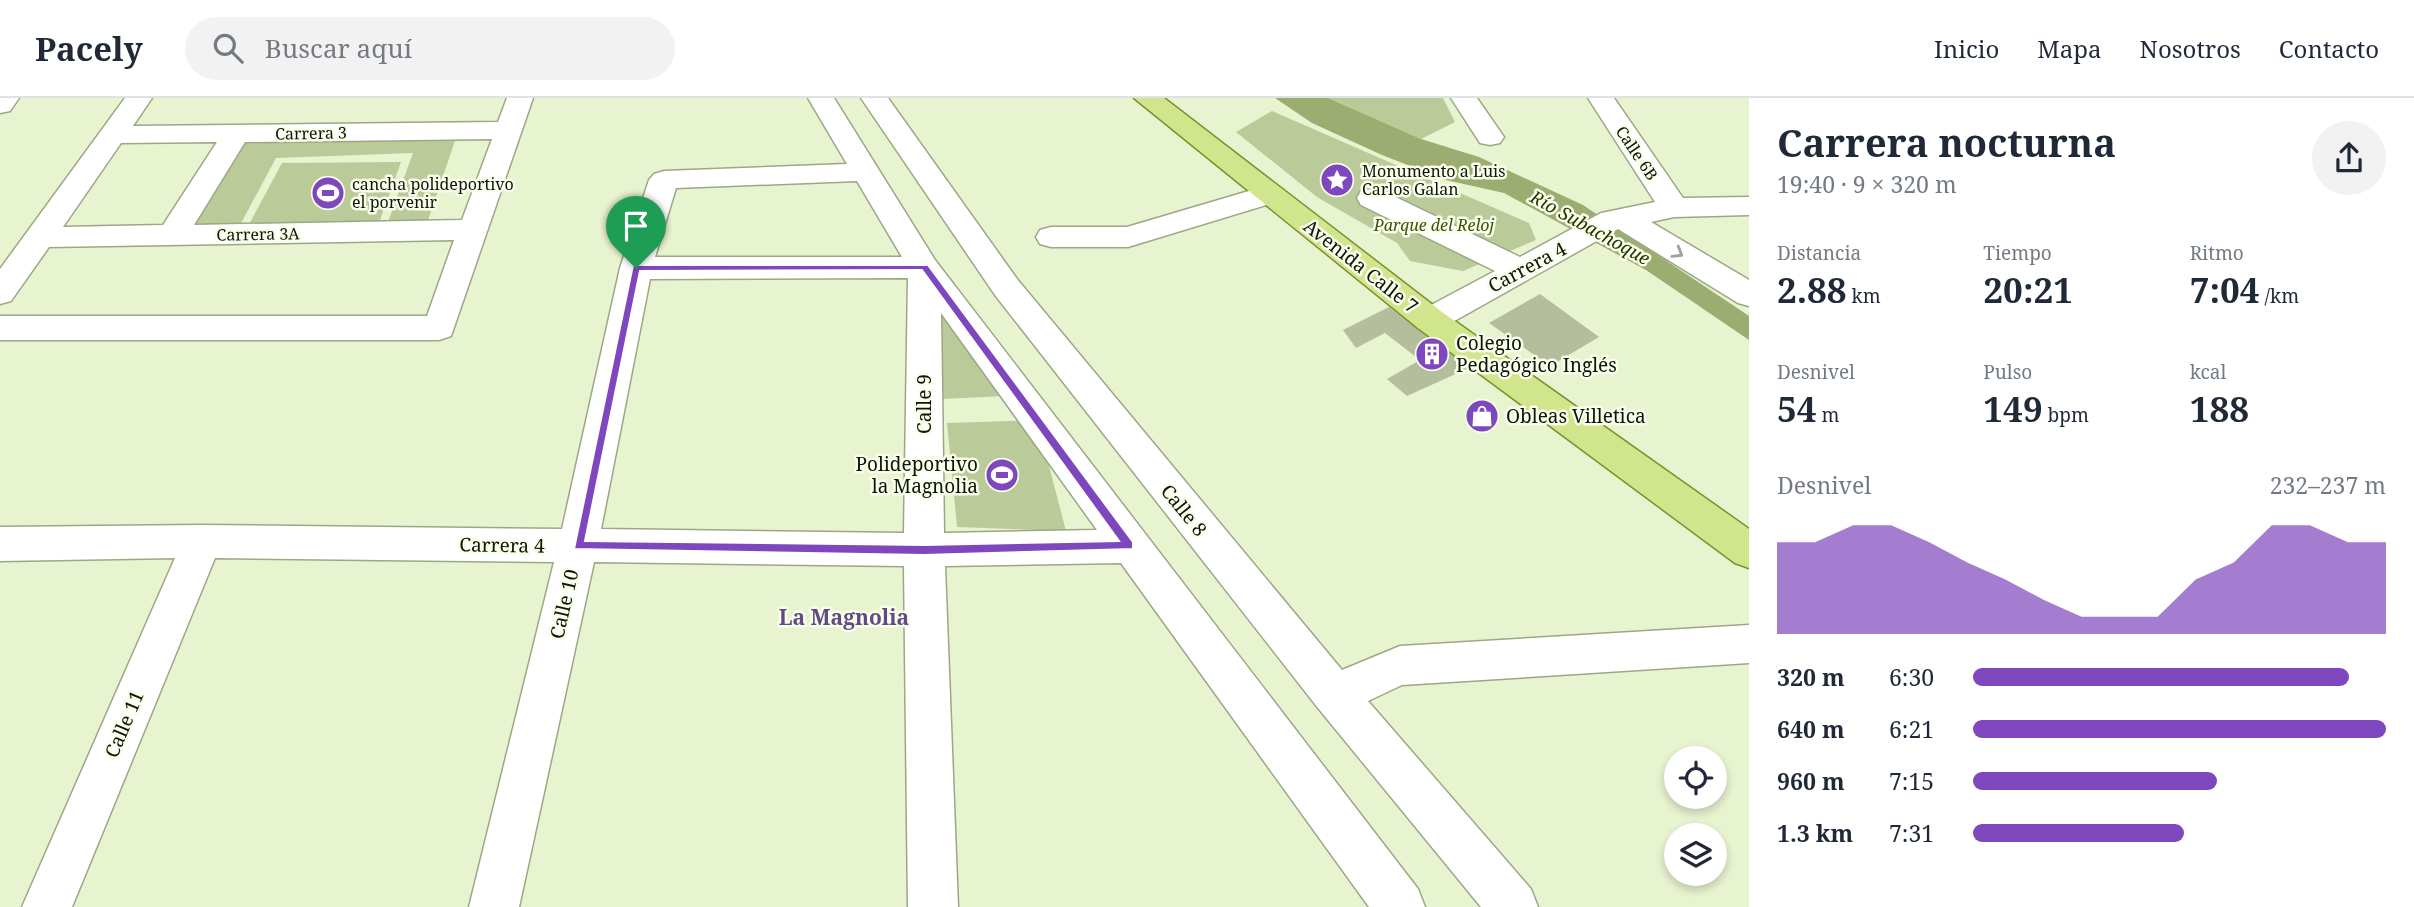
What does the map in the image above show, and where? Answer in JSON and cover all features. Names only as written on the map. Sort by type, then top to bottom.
[{"type":"main road","name":"Avenida Calle 7","points":[[1147,98],[1430,320],[1749,551]]},
{"type":"street","points":[[0,105],[6,98]]},
{"type":"street","points":[[0,293],[139,98]]},
{"type":"street","points":[[0,328],[439,328],[520,98]]},
{"type":"street","points":[[821,98],[924,267],[1400,907]]},
{"type":"street","name":"Calle 8","points":[[874,98],[1006,287],[1334,694],[1513,907]]},
{"type":"street","points":[[1464,98],[1490,137]]},
{"type":"street","name":"Calle 6B","points":[[1601,98],[1674,208]]},
{"type":"street","name":"Carrera 3","points":[[113,135],[509,130]]},
{"type":"street","points":[[172,235],[236,134]]},
{"type":"street","name":"Calle 10","points":[[494,907],[578,545],[636,268],[664,180],[868,173]]},
{"type":"street","points":[[1051,237],[1128,237],[1269,194]]},
{"type":"street","points":[[1373,198],[1492,254],[1519,271]]},
{"type":"street","name":"Carrera 4","points":[[1430,320],[1616,219],[1674,208],[1749,206]]},
{"type":"street","points":[[1616,219],[1749,295]]},
{"type":"street","name":"Carrera 3A","points":[[42,237],[473,230]]},
{"type":"street","points":[[636,268],[924,267]]},
{"type":"street","name":"Calle 9","points":[[924,267],[924,550],[933,907]]},
{"type":"street","name":"Carrera 4","points":[[4,549],[202,541],[924,550],[1129,546]]},
{"type":"street","name":"Calle 11","points":[[47,907],[202,541]]},
{"type":"street","points":[[1334,694],[1401,666],[1749,644]]},
{"type":"green space","points":[[1328,98],[1443,98],[1455,122],[1421,139]]},
{"type":"green space","name":"Parque del Reloj","points":[[1272,111],[1529,223],[1536,240],[1463,271],[1410,261],[1397,243],[1317,197],[1236,132]]},
{"type":"green space","points":[[456,138],[427,223],[388,222],[413,153],[276,158],[239,227],[193,228],[245,142]]},
{"type":"green space","name":"cancha polideportivo el porvenir","points":[[401,162],[379,223],[247,228],[282,163]]},
{"type":"green space","points":[[942,312],[1005,396],[942,399]]},
{"type":"green space","name":"Polideportivo la Magnolia","points":[[1037,420],[1066,531],[957,527],[947,423]]},
{"type":"water","name":"Río Subachoque","points":[[1275,98],[1328,98],[1421,139],[1479,157],[1583,205],[1749,316],[1749,340],[1646,270],[1504,193],[1446,180],[1382,155],[1312,123]]},
{"type":"building","points":[[1540,294],[1599,337],[1550,366],[1489,323]]},
{"type":"building","name":"Colegio Pedagógico Inglés","points":[[1389,307],[1469,368],[1407,396],[1387,379],[1420,360],[1385,333],[1356,348],[1343,330]]},
{"type":"place","name":"Monumento a Luis Carlos Galan","points":[[1337,180]]},
{"type":"place","name":"cancha polideportivo el porvenir","points":[[328,193]]},
{"type":"place","name":"Colegio Pedagógico Inglés","points":[[1432,354]]},
{"type":"place","name":"Obleas Villetica","points":[[1482,416]]},
{"type":"place","name":"Polideportivo la Magnolia","points":[[1002,475]]},
{"type":"district","name":"La Magnolia","points":[[844,618]]},
{"type":"route","points":[[924,267],[1129,546],[924,550],[578,545],[636,268],[924,267]]}]
